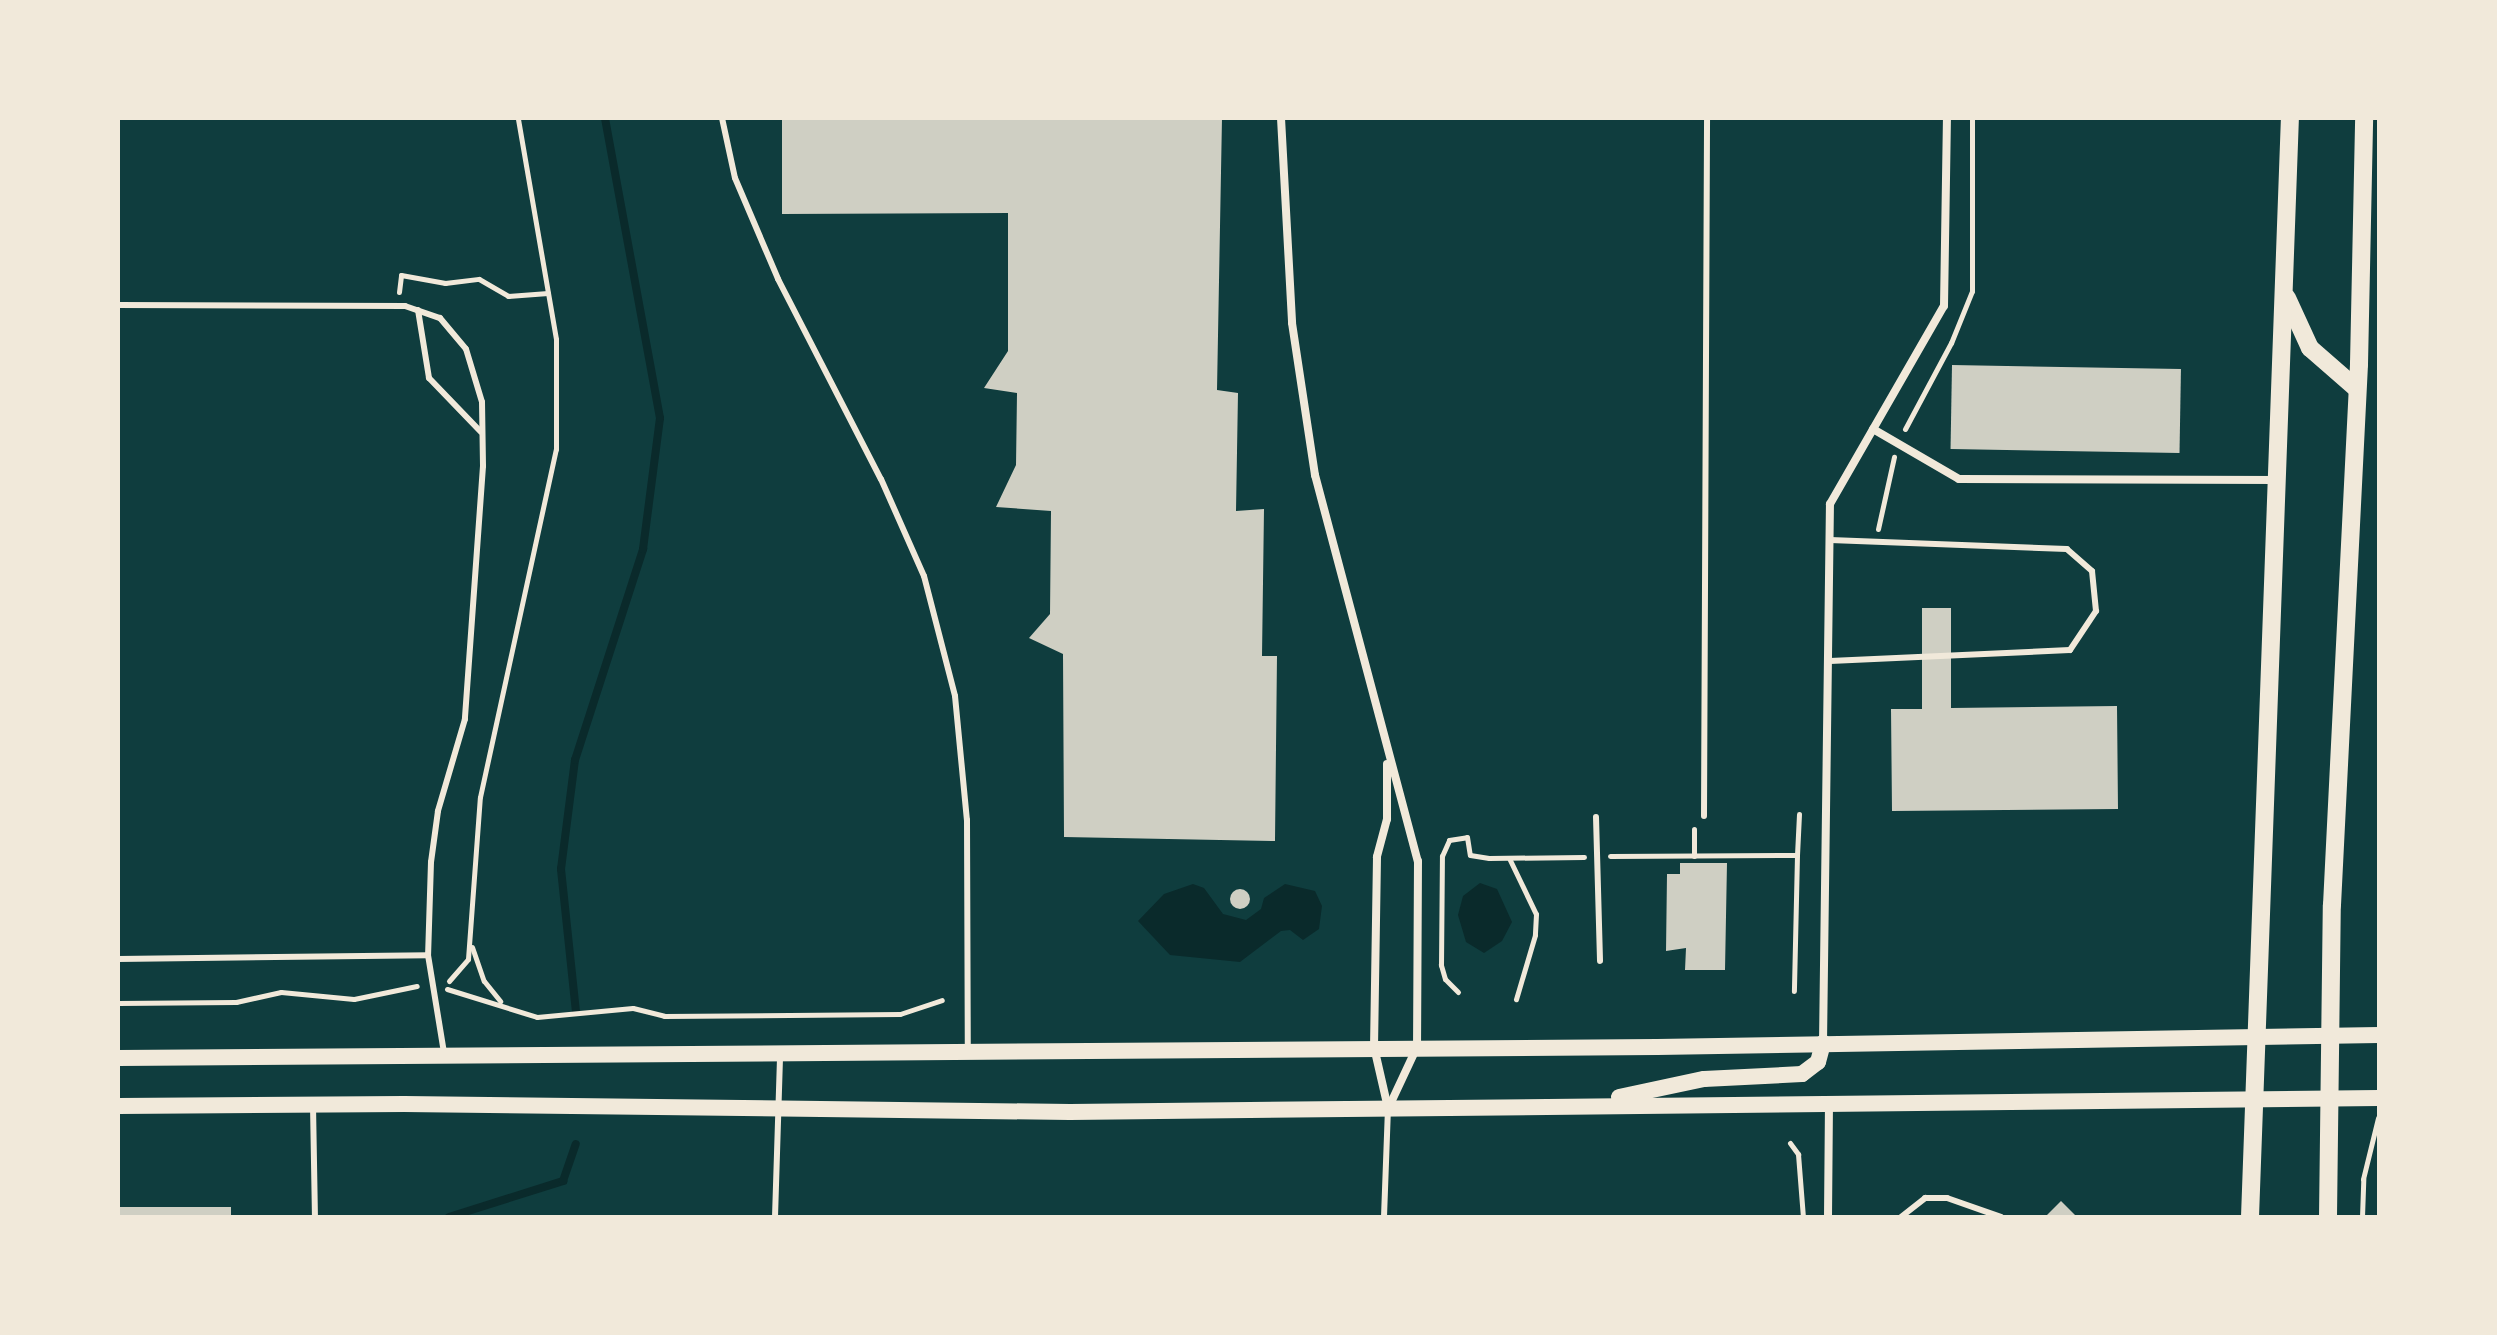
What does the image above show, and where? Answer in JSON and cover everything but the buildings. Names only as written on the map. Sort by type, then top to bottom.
[{"type":"main road","points":[[2250,1217],[2252,1035],[2278,480],[2290,118]]},
{"type":"main road","points":[[2328,1217],[2330,1037],[2357,389],[2364,118]]},
{"type":"main road","points":[[2285,292],[2310,348],[2357,389]]},
{"type":"main road","points":[[118,1058],[780,1055],[2379,1035]]},
{"type":"main road","points":[[1590,1104],[1691,1080],[1802,1074],[1818,1062],[1823,1043]]},
{"type":"main road","points":[[118,1106],[313,1104],[779,1109],[1388,1109],[1590,1104],[2379,1098]]},
{"type":"street","points":[[1281,118],[1292,323],[1315,475],[1387,760],[1418,861],[1417,1047],[1388,1109]]},
{"type":"street","points":[[1823,1043],[1830,504],[1944,306],[1947,118]]},
{"type":"street","points":[[1873,429],[1959,479],[2278,480]]},
{"type":"street","points":[[1387,760],[1387,819],[1377,857],[1374,1047],[1388,1109]]},
{"type":"street","points":[[1828,1217],[1829,1103]]},
{"type":"lane","points":[[722,118],[735,178],[778,279],[924,576],[955,696],[967,820],[968,1053]]},
{"type":"lane","points":[[1704,816],[1707,118]]},
{"type":"lane","points":[[118,305],[398,305],[440,318],[466,349],[482,402],[475,632],[465,719],[438,811],[428,955],[444,1056]]},
{"type":"lane","points":[[418,310],[429,378],[482,433]]},
{"type":"lane","points":[[1830,540],[2067,549],[2092,571],[2096,611],[2070,650],[1830,661]]},
{"type":"lane","points":[[1596,817],[1600,961]]},
{"type":"lane","points":[[118,959],[428,955]]},
{"type":"lane","points":[[775,1217],[780,1055]]},
{"type":"lane","points":[[313,1104],[315,1217]]},
{"type":"lane","points":[[1384,1217],[1388,1109]]},
{"type":"lane","points":[[1901,1217],[1925,1198],[1947,1198],[2001,1217]]},
{"type":"path","points":[[518,118],[556,339],[556,449],[480,797],[471,943],[460,971],[437,986],[500,1002],[537,1017],[633,1008],[664,1016],[900,1014],[942,1000]]},
{"type":"path","points":[[398,305],[401,275],[445,283],[479,279],[508,296],[548,293]]},
{"type":"path","points":[[1797,855],[1799,814]]},
{"type":"path","points":[[1694,816],[1694,856]]},
{"type":"path","points":[[1509,858],[1536,914],[1535,935],[1516,999]]},
{"type":"path","points":[[471,943],[484,981],[500,1002]]},
{"type":"path","points":[[118,1003],[236,1002],[281,992],[354,999],[433,980]]},
{"type":"path","points":[[2362,1217],[2363,1179],[2379,1109]]},
{"type":"path","points":[[1790,1143],[1798,1154],[1803,1217]]},
{"type":"water","points":[[1480,883],[1497,889],[1512,922],[1502,941],[1484,953],[1466,942],[1458,915],[1463,896]]},
{"type":"water","points":[[1193,884],[1204,888],[1223,914],[1246,920],[1261,909],[1264,898],[1285,884],[1315,891],[1322,906],[1319,929],[1303,940],[1290,930],[1281,931],[1240,962],[1170,955],[1138,921],[1164,894]]},
{"type":"waterway","points":[[576,1012],[561,869],[575,760],[643,549],[660,418],[605,118]]},
{"type":"waterway","points":[[449,1217],[563,1181],[576,1144]]}]
